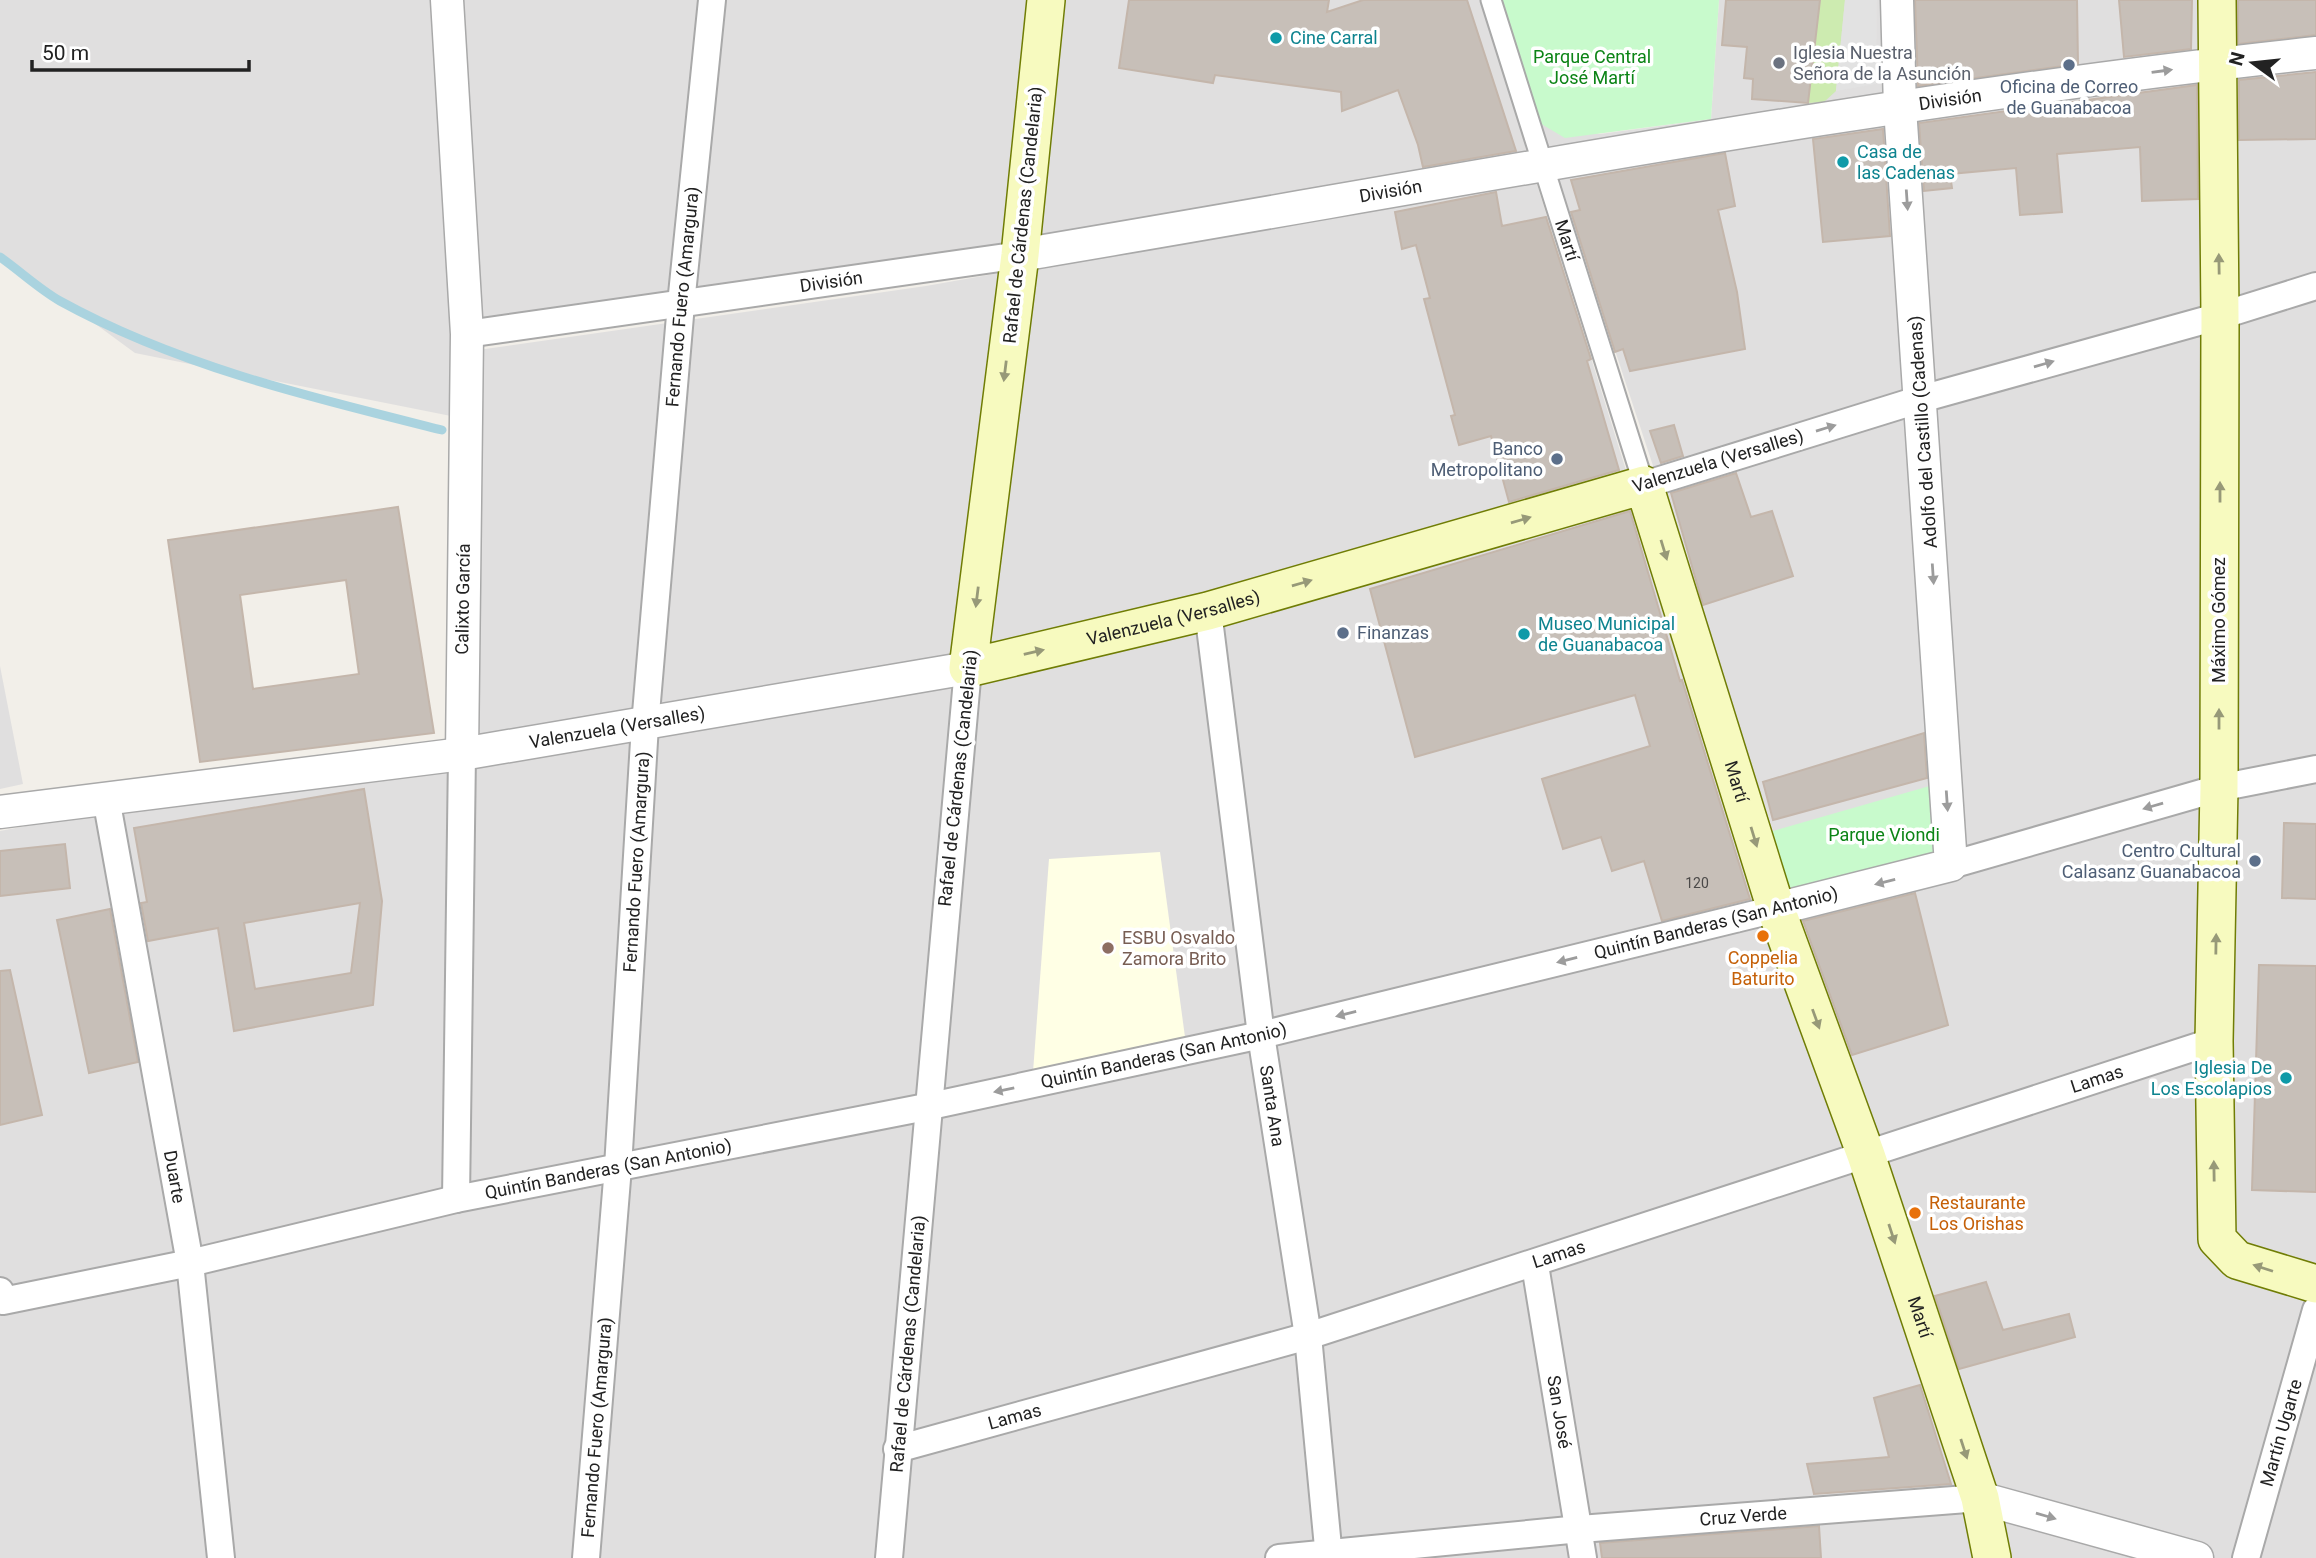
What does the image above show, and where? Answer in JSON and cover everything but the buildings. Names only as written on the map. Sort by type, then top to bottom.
[{"type":"main road","name":"Rafael de Cárdenas (Candelaria)","points":[[968,668],[1020,255],[1046,0]]},
{"type":"main road","name":"Máximo Gómez","points":[[2217,0],[2220,316],[2219,788],[2214,1041],[2217,1239],[2237,1259],[2316,1284]]},
{"type":"main road","name":"Valenzuela (Versalles)","points":[[968,668],[1208,611],[1644,485]]},
{"type":"main road","name":"Martí","points":[[1644,485],[1776,909],[1866,1155],[1980,1498],[1992,1558]]},
{"type":"street","name":"Calixto García","points":[[447,0],[467,334],[456,1199]]},
{"type":"street","name":"Fernando Fuero (Amargura)","points":[[586,1558],[618,1167],[645,725],[681,304],[712,0]]},
{"type":"street","name":"Martí","points":[[1491,0],[1644,485]]},
{"type":"street","name":"Adolfo del Castillo (Cadenas)","points":[[1897,0],[1900,108],[1951,865]]},
{"type":"street","name":"División","points":[[467,334],[1020,255],[1900,108],[2216,63],[2316,53]]},
{"type":"street","name":"Valenzuela (Versalles)","points":[[1644,485],[1921,398],[2220,316],[2316,286]]},
{"type":"street","name":"Santa Ana","points":[[1208,611],[1261,1035],[1308,1336],[1329,1556]]},
{"type":"street","name":"Valenzuela (Versalles)","points":[[0,812],[462,754],[968,668]]},
{"type":"street","name":"Rafael de Cárdenas (Candelaria)","points":[[889,1558],[926,1107],[968,668]]},
{"type":"street","name":"Quintín Banderas (San Antonio)","points":[[2,1296],[190,1263],[456,1199],[926,1107],[1261,1035],[1951,865],[2219,788],[2316,769]]},
{"type":"street","name":"Duarte","points":[[106,798],[190,1263],[221,1558]]},
{"type":"street","name":"Lamas","points":[[897,1449],[1308,1336],[1535,1265],[2214,1041]]},
{"type":"street","name":"San José","points":[[1535,1265],[1583,1558]]},
{"type":"street","name":"Martín Ugarte","points":[[2246,1558],[2316,1310]]},
{"type":"street","name":"Cruz Verde","points":[[1279,1558],[1329,1556],[1580,1529],[1980,1498],[2197,1558]]},
{"type":"shaded area","points":[[0,0],[1502,0],[1538,122],[1600,134],[1711,119],[1719,0],[2316,0],[2316,53],[467,334],[461,418],[135,353],[0,254]]},
{"type":"shaded area","points":[[1845,0],[1877,0],[1876,84],[1836,91]]},
{"type":"shaded area","points":[[2316,60],[2316,1558],[2007,1558],[1867,1116],[1557,174]]},
{"type":"shaded area","points":[[1535,178],[1705,724],[1968,1522],[1975,1558],[0,1558],[0,831],[140,804],[465,761],[478,350],[926,286]]},
{"type":"shaded area","points":[[0,666],[23,784],[0,789]]},
{"type":"shaded area","name":"ESBU Osvaldo Zamora Brito","points":[[1160,852],[1185,1037],[1033,1072],[1049,859]]},
{"type":"green space","name":"Parque Central José Martí","points":[[1502,0],[1719,0],[1711,119],[1565,138],[1538,122]]},
{"type":"green space","points":[[1820,0],[1845,0],[1836,91],[1824,102],[1808,103]]},
{"type":"green space","name":"Parque Viondi","points":[[1933,785],[1939,854],[1788,898],[1766,833]]},
{"type":"waterway","points":[[0,257],[60,301],[151,344],[247,378],[442,430]]},
{"type":"place","name":"Cine Carral","points":[[1276,38]]},
{"type":"place","name":"Iglesia Nuestra Señora de la Asunción","points":[[1779,63]]},
{"type":"place","name":"Oficina de Correo de Guanabacoa","points":[[2069,65]]},
{"type":"place","name":"Casa de las Cadenas","points":[[1843,162]]},
{"type":"place","name":"Banco Metropolitano","points":[[1557,459]]},
{"type":"place","name":"Finanzas","points":[[1343,633]]},
{"type":"place","name":"Museo Municipal de Guanabacoa","points":[[1524,634]]},
{"type":"place","name":"Centro Cultural Calasanz Guanabacoa","points":[[2255,861]]},
{"type":"place","name":"Coppelia Baturito","points":[[1763,936]]},
{"type":"place","name":"ESBU Osvaldo Zamora Brito","points":[[1108,948]]},
{"type":"place","name":"Iglesia De Los Escolapios","points":[[2286,1078]]},
{"type":"place","name":"Restaurante Los Orishas","points":[[1915,1213]]}]
